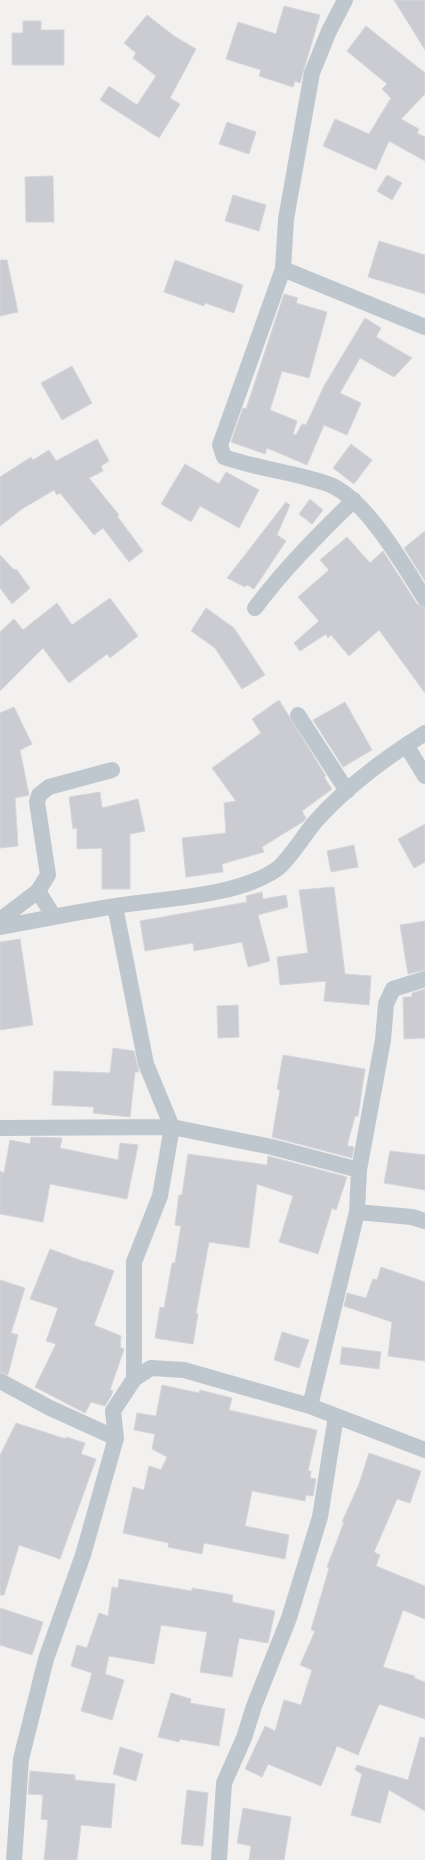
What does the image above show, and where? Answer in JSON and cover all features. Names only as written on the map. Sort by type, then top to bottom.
[{"type":"street","points":[[345,0],[329,31],[312,73],[286,219],[283,269],[220,446],[224,457],[241,463],[329,484],[354,500],[383,535],[423,591]]},
{"type":"street","points":[[283,269],[425,327]]},
{"type":"street","points":[[255,608],[265,594],[322,531],[354,500]]},
{"type":"street","points":[[298,715],[347,791]]},
{"type":"street","points":[[0,927],[115,906],[217,891],[260,880],[278,868],[315,822],[347,791],[378,765],[425,733]]},
{"type":"street","points":[[406,745],[425,776]]},
{"type":"street","points":[[0,920],[38,890],[48,875],[37,802],[39,795],[50,787],[112,770]]},
{"type":"street","points":[[38,890],[54,917]]},
{"type":"street","points":[[115,906],[146,1064],[172,1127],[160,1196],[134,1262],[134,1379]]},
{"type":"street","points":[[310,1406],[357,1212],[359,1170],[382,1040],[386,1004],[393,989],[425,979]]},
{"type":"street","points":[[0,1128],[172,1127],[272,1147],[359,1170]]},
{"type":"street","points":[[357,1212],[412,1217],[425,1221]]},
{"type":"street","points":[[14,1860],[21,1759],[46,1659],[83,1554],[116,1438],[113,1411],[134,1379],[151,1368],[184,1370],[310,1406],[425,1450]]},
{"type":"street","points":[[0,1381],[50,1408],[116,1438]]},
{"type":"street","points":[[218,1860],[224,1783],[244,1738],[254,1706],[289,1618],[320,1517],[336,1416]]},
{"type":"building","points":[[394,0],[425,0],[425,50]]},
{"type":"building","points":[[284,6],[320,15],[300,83],[295,81],[293,87],[259,76],[261,70],[226,59],[238,22],[276,34]]},
{"type":"building","points":[[147,15],[174,36],[196,49],[170,98],[180,104],[159,138],[100,100],[109,86],[137,105],[156,76],[133,58],[136,53],[124,43]]},
{"type":"building","points":[[23,21],[41,21],[41,30],[64,30],[64,65],[12,65],[12,33],[23,33]]},
{"type":"building","points":[[366,26],[425,73],[425,94],[401,119],[419,129],[417,133],[425,137],[425,161],[389,141],[376,170],[323,146],[335,119],[369,134],[391,98],[382,89],[387,84],[347,51]]},
{"type":"building","points":[[227,122],[256,132],[249,154],[219,144]]},
{"type":"building","points":[[387,175],[402,183],[392,200],[377,191]]},
{"type":"building","points":[[53,176],[54,222],[26,222],[25,177]]},
{"type":"building","points":[[233,195],[266,205],[259,231],[225,221]]},
{"type":"building","points":[[379,241],[425,255],[425,294],[368,277]]},
{"type":"building","points":[[0,260],[7,260],[18,312],[0,316]]},
{"type":"building","points":[[175,260],[243,285],[234,313],[205,303],[204,306],[164,292]]},
{"type":"building","points":[[284,294],[298,298],[296,303],[327,312],[309,378],[282,371],[270,410],[297,421],[293,434],[296,435],[302,424],[306,425],[324,386],[365,318],[381,328],[376,337],[412,358],[394,377],[360,358],[340,393],[361,403],[347,435],[324,425],[307,465],[267,448],[265,454],[231,442],[243,408],[246,409]]},
{"type":"building","points":[[72,366],[92,403],[62,420],[41,383]]},
{"type":"building","points":[[97,439],[109,461],[101,466],[103,471],[89,478],[119,515],[117,516],[143,551],[129,562],[103,528],[94,535],[60,493],[57,495],[54,490],[22,509],[0,526],[0,477],[31,457],[33,460],[49,450],[56,461]]},
{"type":"building","points":[[351,444],[372,460],[354,484],[333,468]]},
{"type":"building","points":[[185,464],[219,484],[226,472],[259,490],[239,528],[200,506],[191,522],[161,504]]},
{"type":"building","points":[[310,499],[323,510],[312,524],[299,514]]},
{"type":"building","points":[[286,502],[290,505],[277,535],[286,541],[254,589],[247,585],[245,587],[227,578]]},
{"type":"building","points":[[425,531],[425,581],[404,548]]},
{"type":"building","points":[[347,537],[370,563],[383,551],[417,604],[425,608],[425,693],[379,630],[349,656],[331,635],[328,638],[326,634],[300,651],[294,643],[319,621],[298,597],[329,570],[320,560]]},
{"type":"building","points":[[0,555],[14,570],[16,569],[30,588],[12,604],[0,588]]},
{"type":"building","points":[[110,598],[138,636],[110,658],[107,654],[69,683],[43,648],[0,691],[0,632],[14,619],[23,630],[57,603],[72,625]]},
{"type":"building","points":[[206,608],[234,628],[265,675],[242,689],[215,648],[191,631]]},
{"type":"building","points":[[279,700],[326,776],[324,777],[332,789],[302,811],[306,818],[304,821],[262,847],[264,852],[222,864],[223,872],[186,877],[182,838],[226,833],[224,803],[236,801],[212,768],[261,733],[252,719]]},
{"type":"building","points":[[345,702],[372,750],[343,767],[313,720]]},
{"type":"building","points":[[14,707],[32,744],[20,750],[29,795],[15,798],[18,846],[0,848],[0,713]]},
{"type":"building","points":[[100,792],[102,808],[138,799],[145,831],[130,834],[130,889],[102,889],[102,848],[77,849],[77,828],[73,829],[69,797]]},
{"type":"building","points":[[425,824],[425,862],[414,868],[398,839]]},
{"type":"building","points":[[354,845],[358,867],[331,872],[327,851]]},
{"type":"building","points":[[334,887],[345,974],[371,976],[369,1005],[324,1001],[326,981],[280,985],[277,957],[308,953],[299,890]]},
{"type":"building","points":[[262,892],[263,899],[286,895],[288,907],[258,915],[270,961],[248,967],[242,942],[194,951],[193,943],[145,951],[140,921],[247,902],[246,896]]},
{"type":"building","points":[[425,921],[425,970],[408,974],[400,925]]},
{"type":"building","points":[[20,939],[33,1025],[0,1030],[0,942]]},
{"type":"building","points":[[425,989],[425,1038],[404,1039],[403,997],[412,997],[412,993]]},
{"type":"building","points":[[238,1005],[239,1037],[218,1038],[217,1006]]},
{"type":"building","points":[[113,1048],[134,1051],[139,1072],[135,1072],[130,1117],[93,1113],[94,1107],[52,1105],[54,1071],[110,1073]]},
{"type":"building","points":[[283,1055],[365,1069],[358,1116],[355,1116],[347,1146],[354,1147],[352,1158],[272,1137],[280,1090],[277,1089]]},
{"type":"building","points":[[31,1137],[62,1138],[60,1148],[118,1160],[120,1143],[138,1145],[127,1199],[50,1184],[43,1222],[0,1214],[0,1171],[4,1173],[10,1140],[30,1144]]},
{"type":"building","points":[[390,1151],[425,1155],[425,1190],[384,1183]]},
{"type":"building","points":[[188,1154],[267,1165],[268,1156],[347,1177],[336,1210],[332,1208],[318,1254],[279,1242],[293,1196],[257,1184],[249,1248],[209,1242],[196,1313],[198,1314],[193,1344],[155,1338],[160,1307],[164,1308],[172,1263],[175,1263],[181,1226],[175,1225],[179,1195],[182,1195]]},
{"type":"building","points":[[50,1249],[114,1271],[94,1325],[121,1336],[120,1347],[124,1349],[110,1390],[113,1391],[105,1406],[91,1402],[85,1413],[35,1387],[56,1344],[46,1341],[58,1308],[30,1299]]},
{"type":"building","points":[[381,1267],[425,1282],[425,1361],[388,1356],[392,1322],[344,1306],[347,1293],[366,1298],[373,1279],[377,1280]]},
{"type":"building","points":[[0,1280],[25,1288],[11,1333],[18,1335],[8,1375],[0,1372]]},
{"type":"building","points":[[282,1332],[309,1340],[299,1368],[274,1360]]},
{"type":"building","points":[[342,1347],[381,1352],[379,1369],[340,1364]]},
{"type":"building","points":[[162,1385],[199,1393],[200,1390],[232,1398],[229,1410],[317,1430],[308,1471],[311,1471],[310,1478],[316,1479],[313,1496],[306,1495],[305,1501],[252,1491],[245,1526],[289,1535],[285,1559],[204,1543],[202,1554],[168,1547],[169,1543],[123,1533],[133,1487],[144,1490],[149,1466],[161,1470],[167,1457],[152,1449],[155,1434],[134,1430],[137,1413],[156,1416]]},
{"type":"building","points":[[16,1423],[66,1439],[66,1437],[85,1443],[81,1454],[96,1459],[60,1559],[19,1545],[4,1595],[0,1595],[0,1455]]},
{"type":"building","points":[[369,1453],[421,1471],[410,1503],[397,1499],[374,1552],[380,1555],[376,1566],[425,1586],[425,1619],[403,1610],[383,1667],[415,1676],[414,1678],[425,1682],[425,1719],[379,1704],[358,1755],[337,1746],[321,1786],[268,1764],[262,1777],[245,1769],[265,1726],[275,1731],[284,1700],[301,1705],[312,1670],[300,1665],[315,1631],[311,1630],[329,1568],[327,1567],[344,1522],[342,1522],[359,1484]]},
{"type":"building","points":[[119,1579],[192,1591],[192,1588],[233,1595],[232,1602],[275,1611],[268,1643],[239,1638],[232,1677],[200,1672],[207,1632],[161,1625],[154,1664],[109,1656],[105,1674],[124,1680],[112,1720],[81,1711],[92,1673],[71,1666],[77,1645],[87,1648],[99,1613],[108,1616],[112,1587],[118,1588]]},
{"type":"building","points":[[0,1608],[43,1622],[32,1655],[0,1645]]},
{"type":"building","points":[[171,1693],[191,1699],[190,1703],[225,1709],[219,1746],[180,1739],[179,1742],[158,1737]]},
{"type":"building","points":[[420,1737],[425,1738],[425,1811],[389,1790],[380,1823],[351,1815],[362,1774],[355,1770],[357,1765],[408,1780]]},
{"type":"building","points":[[120,1747],[143,1754],[136,1781],[113,1774]]},
{"type":"building","points":[[30,1771],[75,1775],[75,1780],[115,1784],[111,1828],[81,1825],[77,1860],[44,1860],[48,1820],[41,1819],[43,1795],[28,1794]]},
{"type":"building","points":[[187,1790],[208,1793],[203,1846],[181,1844]]},
{"type":"building","points":[[243,1808],[291,1817],[284,1860],[249,1860],[251,1846],[237,1843]]}]
